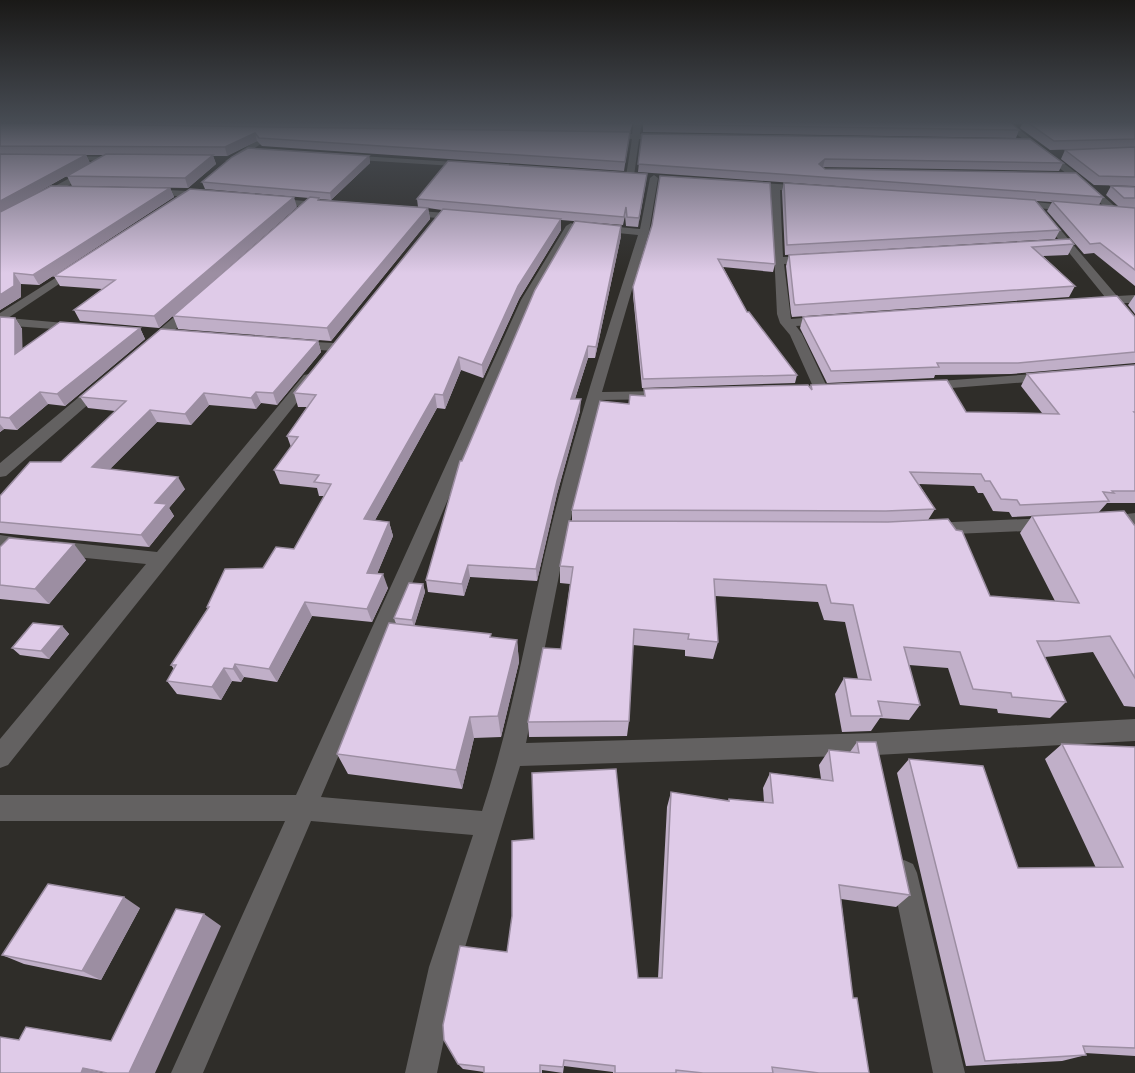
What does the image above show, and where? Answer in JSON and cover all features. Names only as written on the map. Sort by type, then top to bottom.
[{"type":"street","points":[[0,220],[86,172]]},
{"type":"street","points":[[421,1073],[444,968],[512,755],[559,531],[594,396],[644,232],[645,172]]},
{"type":"street","points":[[1007,202],[1121,212],[1070,172]]},
{"type":"street","points":[[618,175],[647,177]]},
{"type":"street","points":[[1064,176],[1075,176]]},
{"type":"street","points":[[731,184],[821,190]]},
{"type":"street","points":[[775,187],[778,261],[786,323],[796,334],[821,391]]},
{"type":"street","points":[[53,190],[75,191]]},
{"type":"street","points":[[141,192],[195,190],[215,195]]},
{"type":"street","points":[[172,206],[195,190]]},
{"type":"street","points":[[1092,190],[1103,190]]},
{"type":"street","points":[[262,200],[340,207]]},
{"type":"street","points":[[292,220],[309,204]]},
{"type":"street","points":[[1035,205],[1060,244],[1135,325]]},
{"type":"street","points":[[393,212],[476,218]]},
{"type":"street","points":[[427,233],[440,216]]},
{"type":"street","points":[[187,1073],[527,300],[565,226],[644,232]]},
{"type":"street","points":[[778,261],[824,258]]},
{"type":"street","points":[[0,320],[86,262]]},
{"type":"street","points":[[143,350],[204,297]]},
{"type":"street","points":[[1089,302],[1135,298]]},
{"type":"street","points":[[0,320],[92,329]]},
{"type":"street","points":[[786,323],[833,320]]},
{"type":"street","points":[[138,333],[184,337]]},
{"type":"street","points":[[0,757],[338,343],[277,343]]},
{"type":"street","points":[[0,472],[116,373]]},
{"type":"street","points":[[907,387],[1068,375]]},
{"type":"street","points":[[594,396],[678,394]]},
{"type":"street","points":[[1090,522],[1135,519]]},
{"type":"street","points":[[912,530],[1067,523]]},
{"type":"street","points":[[559,531],[583,531]]},
{"type":"street","points":[[0,542],[161,559]]},
{"type":"street","points":[[512,755],[878,756],[1135,730]]},
{"type":"street","points":[[0,808],[305,808],[489,824]]},
{"type":"street","points":[[898,846],[949,1073]]},
{"type":"building","points":[[0,172],[54,172],[0,201]]},
{"type":"building","points":[[74,172],[192,172],[185,178],[67,176]]},
{"type":"building","points":[[214,172],[352,172],[330,193],[202,182]]},
{"type":"building","points":[[439,172],[647,174],[639,218],[627,217],[626,207],[624,217],[417,199]]},
{"type":"building","points":[[752,172],[1076,173],[1103,197]]},
{"type":"building","points":[[1094,172],[1135,172],[1135,177],[1099,176]]},
{"type":"building","points":[[660,176],[770,183],[775,264],[718,259],[747,312],[797,375],[643,379],[633,287],[652,225]]},
{"type":"building","points":[[784,183],[1035,200],[1060,230],[787,245]]},
{"type":"building","points":[[51,186],[170,188],[33,275],[14,273],[14,286],[0,295],[0,212]]},
{"type":"building","points":[[1111,186],[1135,187],[1135,198],[1124,198]]},
{"type":"building","points":[[190,189],[294,197],[154,316],[74,310],[115,280],[54,276]]},
{"type":"building","points":[[310,197],[319,198],[318,200],[428,208],[327,328],[173,316]]},
{"type":"building","points":[[1052,201],[1135,208],[1135,270],[1100,243],[1090,244]]},
{"type":"building","points":[[443,209],[561,219],[518,286],[482,365],[459,357],[443,395],[435,394],[364,519],[389,522],[367,573],[383,574],[367,609],[305,602],[269,669],[235,664],[233,669],[224,668],[212,687],[167,681],[176,665],[171,665],[209,607],[207,607],[225,569],[263,568],[276,547],[294,549],[331,484],[314,482],[319,475],[274,470],[298,437],[287,436],[316,395],[294,393]]},
{"type":"building","points":[[575,221],[621,226],[596,347],[588,346],[571,399],[581,399],[557,481],[536,569],[468,565],[462,584],[426,580],[460,461],[462,461],[535,290]]},
{"type":"building","points":[[1070,239],[1074,244],[1032,247],[1075,286],[795,305],[794,302],[789,255]]},
{"type":"building","points":[[1117,296],[1135,317],[1135,352],[1018,363],[937,363],[939,367],[831,371],[803,317]]},
{"type":"building","points":[[0,317],[15,318],[15,354],[60,322],[140,328],[57,394],[40,392],[9,418],[0,417]]},
{"type":"building","points":[[161,329],[318,341],[273,393],[256,392],[251,398],[204,393],[185,414],[150,410],[92,467],[178,477],[155,503],[167,504],[141,535],[0,522],[0,496],[30,462],[61,462],[126,401],[80,397]]},
{"type":"building","points":[[1135,365],[1135,491],[1103,492],[1109,501],[1020,505],[1017,500],[1001,499],[990,481],[985,481],[981,474],[910,472],[935,509],[886,511],[572,510],[600,401],[629,404],[630,395],[645,396],[644,389],[808,385],[812,390],[811,385],[947,380],[966,412],[1059,414],[1027,374]]},
{"type":"building","points":[[1124,511],[1135,526],[1135,678],[1110,636],[1037,641],[1066,702],[1012,697],[1011,693],[973,689],[960,652],[904,647],[920,705],[878,701],[882,716],[851,716],[844,678],[871,680],[853,605],[831,603],[826,585],[714,579],[718,642],[688,639],[689,634],[634,629],[629,721],[528,722],[543,648],[561,649],[573,567],[560,566],[569,521],[888,522],[948,519],[956,530],[962,531],[990,596],[1079,603],[1032,516]]},
{"type":"building","points":[[9,538],[74,544],[35,589],[0,585],[0,547]]},
{"type":"building","points":[[409,583],[423,584],[412,620],[394,618]]},
{"type":"building","points":[[33,623],[62,626],[41,651],[12,648]]},
{"type":"building","points":[[389,623],[491,634],[490,637],[517,640],[498,716],[470,717],[456,770],[337,754]]},
{"type":"building","points":[[857,742],[876,742],[910,895],[839,885],[853,998],[857,998],[869,1073],[819,1073],[772,1067],[773,1073],[703,1073],[676,1070],[676,1073],[615,1073],[615,1066],[564,1060],[563,1067],[540,1065],[540,1073],[484,1073],[484,1067],[458,1064],[444,1040],[443,1025],[460,946],[507,952],[512,916],[512,841],[534,839],[532,773],[616,769],[638,978],[662,978],[671,792],[729,801],[729,799],[773,803],[770,773],[833,781],[829,750],[859,753]]},
{"type":"building","points":[[1062,744],[1135,747],[1135,1048],[1083,1046],[1086,1055],[985,1061],[909,759],[983,766],[1018,868],[1123,867]]},
{"type":"building","points":[[48,884],[124,897],[82,971],[2,955]]},
{"type":"building","points":[[176,909],[204,914],[129,1073],[107,1073],[83,1068],[81,1073],[0,1073],[0,1037],[19,1040],[26,1027],[111,1041]]}]
